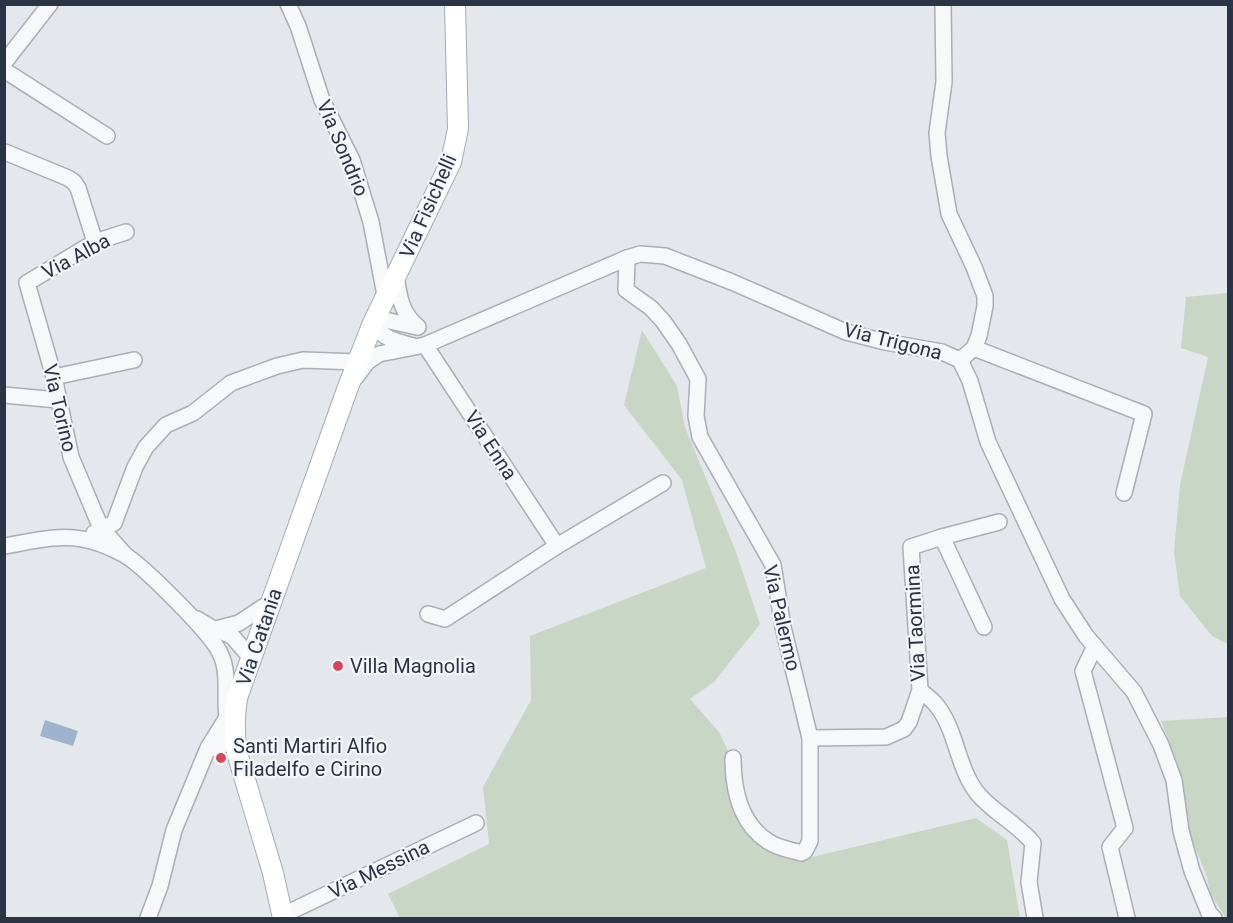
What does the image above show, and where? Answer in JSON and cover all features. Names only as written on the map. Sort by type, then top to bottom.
[{"type":"main road","name":"Via Fisichelli","points":[[358,362],[386,295],[451,162],[458,129],[455,4]]},
{"type":"main road","name":"Via Catania","points":[[283,917],[237,753],[231,726],[234,716],[232,699],[251,658],[358,362]]},
{"type":"street","points":[[4,63],[50,4]]},
{"type":"street","name":"Via Sondrio","points":[[288,4],[298,26],[322,100],[352,160],[371,222],[386,295]]},
{"type":"street","points":[[943,4],[944,82],[937,133],[949,214],[985,296],[979,336],[974,348],[1144,414],[1124,493]]},
{"type":"street","points":[[4,70],[107,136]]},
{"type":"street","points":[[5,152],[74,182],[78,188],[94,242]]},
{"type":"street","name":"Via Alba","points":[[27,283],[94,242],[126,232]]},
{"type":"street","name":"Via Trigona","points":[[348,387],[367,362],[379,354],[420,346],[640,254],[665,256],[732,282],[846,332],[885,342],[942,352],[960,360],[974,348]]},
{"type":"street","name":"Via Palermo","points":[[627,258],[626,290],[651,308],[663,321],[679,344],[698,379],[696,416],[700,437],[773,565],[783,627],[810,738],[810,841],[806,851],[801,853],[770,843],[753,827],[736,798],[733,758]]},
{"type":"street","points":[[396,275],[406,316],[417,327]]},
{"type":"street","name":"Via Torino","points":[[27,283],[54,377],[71,458],[103,530],[126,556]]},
{"type":"street","points":[[420,346],[386,338],[378,332],[373,323],[386,320],[446,336]]},
{"type":"street","name":"Via Enna","points":[[420,346],[557,546]]},
{"type":"street","points":[[54,377],[134,360]]},
{"type":"street","points":[[80,538],[103,530],[114,523],[135,467],[146,447],[166,425],[193,413],[231,383],[277,366],[303,360],[358,362]]},
{"type":"street","points":[[960,360],[970,381],[988,442],[1062,599],[1095,646],[1134,692],[1161,745],[1174,780],[1181,831],[1192,871],[1209,913],[1214,918]]},
{"type":"street","points":[[4,395],[58,400]]},
{"type":"street","points":[[428,614],[445,620],[557,546],[663,483]]},
{"type":"street","name":"Via Taormina","points":[[810,738],[886,737],[904,729],[909,722],[920,690],[910,547],[999,522]]},
{"type":"street","points":[[942,537],[984,627]]},
{"type":"street","points":[[4,546],[52,539],[80,538],[96,542],[126,556],[182,608],[216,646],[221,655],[232,699],[174,830],[160,886],[148,918]]},
{"type":"street","points":[[216,628],[239,623],[272,601]]},
{"type":"street","points":[[182,608],[203,623],[232,636],[251,658]]},
{"type":"street","points":[[216,646],[251,658]]},
{"type":"street","points":[[1095,646],[1083,670],[1125,828],[1110,847],[1127,918]]},
{"type":"street","points":[[920,690],[937,705],[977,793],[1026,834],[1033,843],[1029,882],[1035,918]]},
{"type":"street","points":[[212,748],[228,742],[231,726]]},
{"type":"street","points":[[212,748],[225,748],[237,753]]},
{"type":"street","name":"Via Messina","points":[[283,917],[476,822]]},
{"type":"green space","points":[[1228,293],[1228,644],[1212,636],[1180,596],[1174,552],[1180,485],[1208,357],[1181,348],[1186,297]]},
{"type":"green space","points":[[642,330],[677,386],[685,427],[736,552],[760,624],[714,682],[690,699],[719,732],[728,751],[729,779],[738,815],[804,859],[976,818],[1007,840],[1020,918],[400,918],[388,894],[489,844],[483,787],[531,700],[530,636],[706,568],[682,480],[624,405]]},
{"type":"green space","points":[[1228,717],[1228,918],[1226,918],[1210,893],[1207,877],[1189,832],[1179,767],[1161,721]]},
{"type":"water","points":[[45,720],[78,731],[73,746],[40,736]]},
{"type":"place","name":"Villa Magnolia","points":[[338,666]]},
{"type":"place","name":"Santi Martiri Alfio Filadelfo e Cirino","points":[[221,758]]}]
